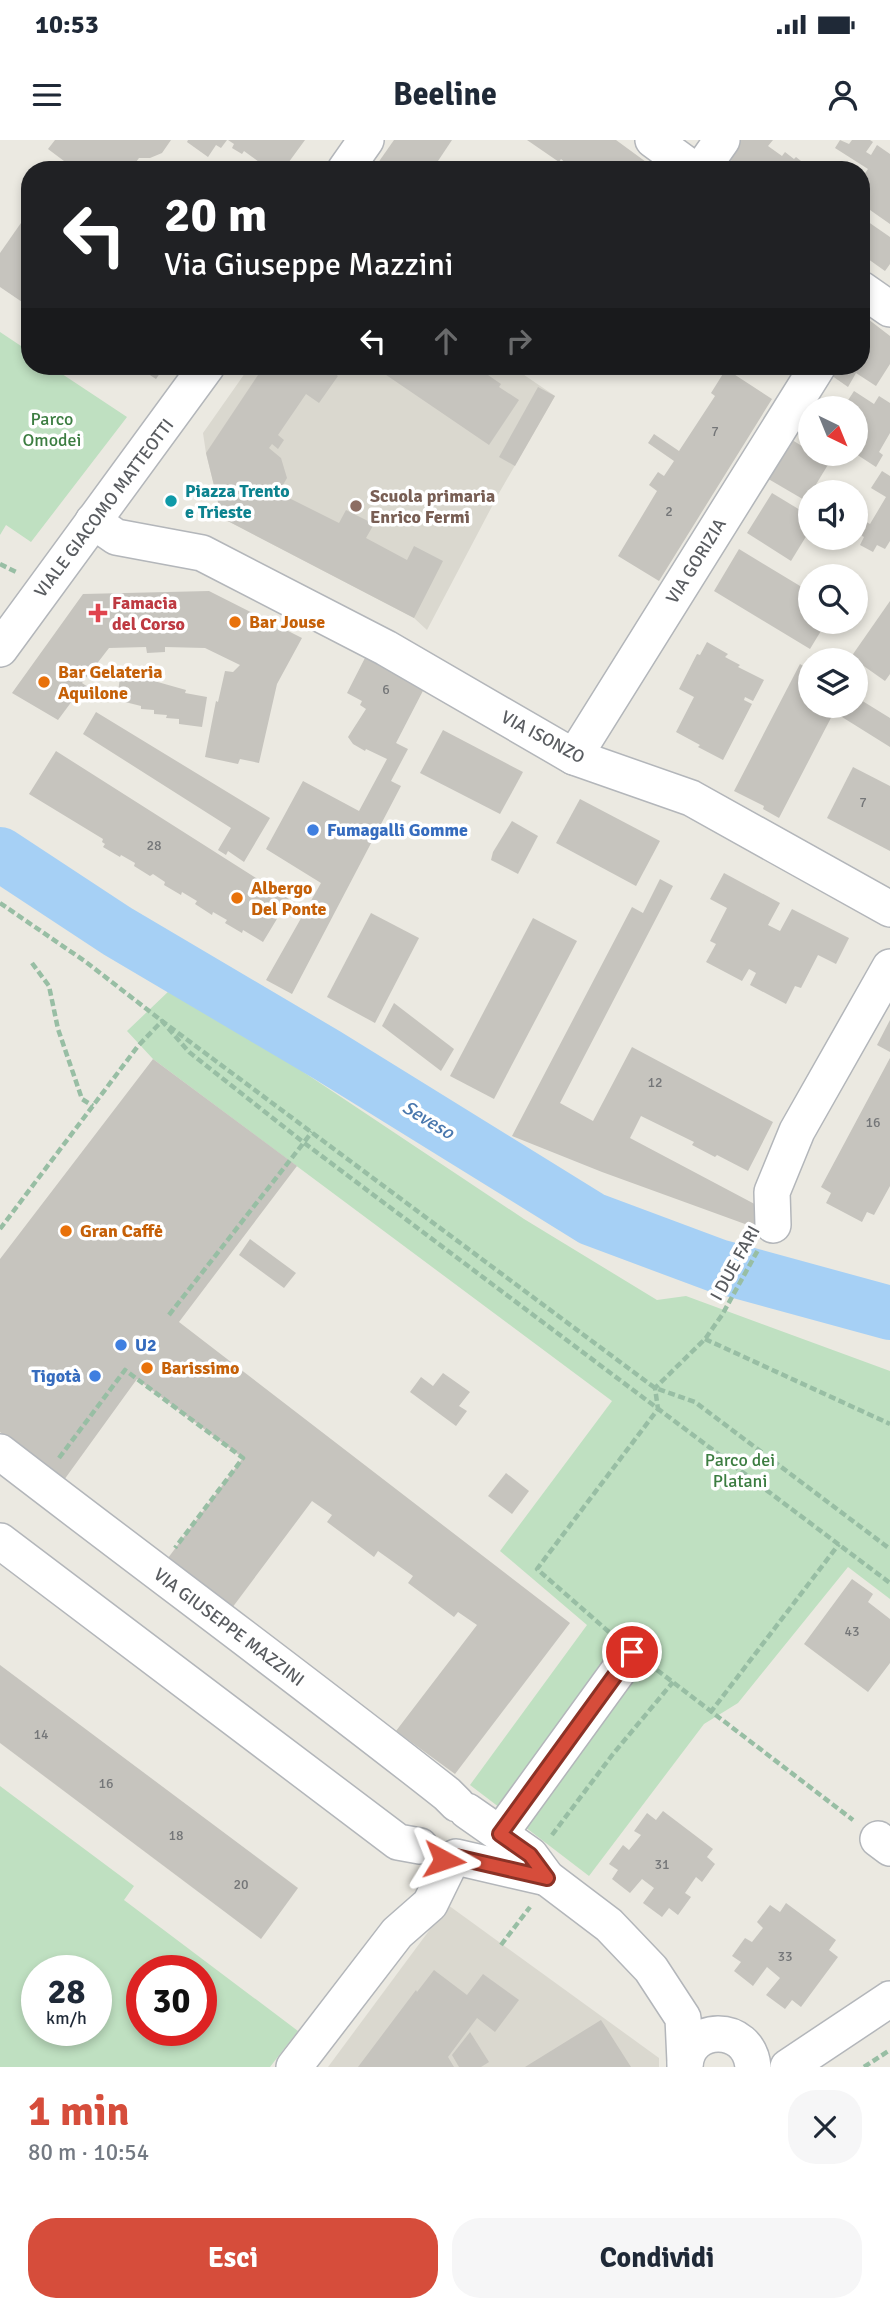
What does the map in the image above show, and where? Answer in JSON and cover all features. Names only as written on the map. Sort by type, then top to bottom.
[{"type":"street","points":[[653,140],[682,161]]},
{"type":"street","points":[[707,161],[722,140]]},
{"type":"street","name":"VIALE GIACOMO MATTEOTTI","points":[[0,649],[200,375]]},
{"type":"street","name":"VIA GORIZIA","points":[[574,757],[812,375]]},
{"type":"street","name":"VIA ISONZO","points":[[93,521],[116,537],[202,552],[386,648],[574,757],[691,798],[890,909]]},
{"type":"street","points":[[772,1225],[772,1192],[797,1131],[890,967]]},
{"type":"street","name":"VIA GIUSEPPE MAZZINI","points":[[0,1452],[345,1714],[462,1808],[530,1855],[547,1878],[609,1925],[651,1969],[682,2018],[685,2064]]},
{"type":"street","name":"VIA GIUSEPPE MAZZINI","points":[[0,1541],[398,1842],[547,1878]]},
{"type":"street","points":[[500,1834],[632,1652]]},
{"type":"street","points":[[439,1803],[462,1808],[472,1819],[474,1837],[464,1853],[438,1853],[417,1828],[424,1812],[439,1803]]},
{"type":"street","points":[[294,2067],[397,1933],[414,1893],[438,1853]]},
{"type":"street","points":[[682,2018],[737,2039],[752,2060],[779,2046],[799,2059],[890,1999]]},
{"type":"street","points":[[685,2064],[689,2051],[697,2041],[719,2033]]},
{"type":"path","points":[[0,903],[86,962],[655,1388],[695,1402],[890,1549]]},
{"type":"path","points":[[32,963],[49,986],[58,1029],[82,1099],[93,1106]]},
{"type":"path","points":[[0,1229],[138,1046],[162,1021]]},
{"type":"path","points":[[162,1021],[189,1052],[303,1142],[890,1583]]},
{"type":"path","points":[[169,1315],[312,1132]]},
{"type":"path","name":"I DUE FARI","points":[[655,1388],[705,1339],[722,1315],[772,1225]]},
{"type":"path","points":[[705,1339],[890,1424]]},
{"type":"path","points":[[51,1467],[125,1370],[243,1458],[173,1552]]},
{"type":"path","points":[[655,1388],[658,1409],[537,1569],[632,1652],[884,1843]]},
{"type":"path","points":[[710,1713],[839,1544]]},
{"type":"path","points":[[501,1945],[534,1902],[565,1850],[551,1839],[555,1831],[673,1682]]},
{"type":"path","points":[[864,2067],[890,2050]]},
{"type":"shaded area","name":"Scuola primaria Enrico Fermi","points":[[244,375],[524,375],[555,396],[499,493],[427,630],[414,618],[222,518],[203,433]]},
{"type":"shaded area","points":[[448,1905],[659,2058],[659,2067],[328,2067]]},
{"type":"green space","name":"Parco Omodei","points":[[0,332],[21,346],[21,375],[64,375],[127,417],[31,542],[6,525],[0,535]]},
{"type":"green space","name":"Parco dei Platani","points":[[170,990],[293,1065],[524,1219],[657,1300],[686,1296],[890,1371],[890,1599],[848,1567],[738,1703],[704,1724],[589,1876],[470,1785],[587,1625],[500,1551],[612,1401],[153,1059],[127,1031]]},
{"type":"green space","points":[[0,1786],[134,1886],[124,1900],[197,1955],[126,1955],[126,2046],[217,2046],[217,1970],[298,2031],[270,2067],[0,2067]]},
{"type":"building","points":[[55,140],[171,140],[162,153],[150,158],[139,158],[137,161],[64,161],[48,149]]},
{"type":"building","points":[[227,140],[221,148],[216,145],[208,157],[187,142]]},
{"type":"building","points":[[228,140],[305,140],[290,161],[258,161],[244,151],[242,154],[232,148],[234,144]]},
{"type":"building","points":[[394,140],[452,140],[438,161],[379,161]]},
{"type":"building","points":[[527,140],[616,140],[645,161],[561,159],[558,161]]},
{"type":"building","points":[[738,140],[773,140],[768,146],[782,156],[785,152],[801,161],[732,161],[726,157]]},
{"type":"building","points":[[840,140],[849,144],[852,140],[870,140],[873,142],[866,152],[871,155],[877,145],[890,154],[890,224],[870,210],[870,161],[855,161],[835,148]]},
{"type":"building","points":[[21,223],[21,301],[0,287],[0,253]]},
{"type":"building","points":[[870,223],[890,237],[890,264],[885,271],[870,260]]},
{"type":"building","points":[[870,321],[890,336],[890,364],[876,386],[859,375],[870,375]]},
{"type":"building","points":[[258,375],[338,376],[319,403],[306,394],[278,435],[284,440],[278,449],[272,444],[269,448],[281,458],[287,478],[280,490],[283,495],[339,523],[346,510],[374,524],[366,538],[407,560],[414,546],[443,561],[414,618],[222,518],[206,453]]},
{"type":"building","points":[[386,375],[488,375],[501,384],[499,387],[519,400],[489,445]]},
{"type":"building","points":[[722,375],[735,375],[772,399],[659,581],[618,556],[657,491],[649,485],[658,472],[664,476],[674,461],[648,443],[654,434],[679,451],[715,396],[711,393]]},
{"type":"building","points":[[831,375],[855,375],[848,387]]},
{"type":"building","points":[[538,387],[555,396],[515,466],[499,457]]},
{"type":"building","points":[[879,396],[890,403],[890,433],[879,452],[883,455],[876,467],[868,462],[868,400],[874,404]]},
{"type":"building","points":[[789,438],[798,444],[798,466],[827,466],[819,480],[798,480],[798,496],[765,477]]},
{"type":"building","points":[[882,471],[890,476],[890,541],[885,549],[877,545],[873,552],[868,549],[868,523],[870,524],[886,497],[871,488]]},
{"type":"building","points":[[772,493],[798,509],[798,550],[791,561],[747,533]]},
{"type":"building","points":[[739,549],[798,585],[798,634],[819,634],[808,648],[714,591]]},
{"type":"building","points":[[209,591],[302,638],[277,684],[259,763],[240,759],[238,764],[205,757],[225,671],[233,672],[240,665],[205,648],[165,647],[165,652],[147,653],[146,647],[109,648],[82,683],[88,687],[78,699],[75,697],[58,720],[12,693],[83,594]]},
{"type":"building","points":[[890,601],[890,674],[885,681],[868,669],[868,648],[857,648]]},
{"type":"building","points":[[707,642],[728,654],[725,657],[740,665],[738,667],[764,680],[753,701],[745,697],[744,700],[752,704],[723,760],[676,732],[694,697],[679,689],[697,654],[700,655]]},
{"type":"building","points":[[367,654],[426,685],[396,743],[408,749],[391,781],[401,786],[292,994],[266,980],[321,883],[266,849],[303,781],[359,811],[387,759],[366,749],[365,751],[353,744],[348,737],[366,709],[360,705],[362,701],[347,693]]},
{"type":"building","points":[[798,668],[798,718],[831,718],[779,818],[763,809],[764,806],[734,791]]},
{"type":"building","points":[[121,670],[186,690],[185,693],[207,697],[202,727],[179,724],[179,719],[166,718],[167,715],[154,714],[154,710],[141,709],[141,706],[117,700]]},
{"type":"building","points":[[868,704],[890,718],[890,747],[844,718],[868,718]]},
{"type":"building","points":[[96,712],[270,818],[244,862],[228,851],[226,855],[218,850],[231,828],[83,734]]},
{"type":"building","points":[[443,730],[523,772],[500,814],[420,773]]},
{"type":"building","points":[[56,751],[289,899],[263,942],[225,923],[227,920],[213,912],[212,915],[195,904],[197,901],[182,892],[181,895],[164,885],[165,882],[153,874],[150,876],[134,866],[135,863],[103,847],[103,839],[29,794]]},
{"type":"building","points":[[853,767],[890,786],[890,851],[827,818]]},
{"type":"building","points":[[580,799],[660,841],[636,886],[556,843]]},
{"type":"building","points":[[512,821],[538,836],[518,874],[491,860]]},
{"type":"building","points":[[724,873],[780,903],[768,925],[780,931],[792,909],[849,938],[836,964],[818,955],[801,988],[795,986],[786,1004],[750,985],[756,973],[749,969],[742,981],[706,962],[716,944],[710,941],[727,908],[710,899]]},
{"type":"building","points":[[660,879],[673,886],[560,1103],[593,1121],[632,1047],[773,1122],[748,1171],[717,1155],[715,1157],[692,1145],[694,1142],[641,1116],[630,1138],[764,1209],[756,1228],[512,1136],[632,907],[643,913]]},
{"type":"building","points":[[371,913],[419,938],[375,1023],[327,997]]},
{"type":"building","points":[[533,918],[577,941],[494,1099],[450,1076]]},
{"type":"building","points":[[394,1003],[454,1049],[441,1071],[382,1026]]},
{"type":"building","points":[[890,1020],[890,1052],[877,1045]]},
{"type":"building","points":[[890,1058],[890,1186],[874,1215],[867,1212],[862,1222],[826,1203],[831,1193],[821,1187]]},
{"type":"building","points":[[153,1059],[297,1166],[179,1322],[570,1623],[455,1774],[396,1731],[477,1625],[458,1612],[454,1617],[408,1583],[413,1576],[378,1551],[374,1557],[327,1522],[332,1515],[312,1501],[232,1608],[165,1562],[243,1458],[137,1379],[64,1480],[0,1432],[0,1259]]},
{"type":"building","points":[[250,1239],[296,1273],[284,1288],[239,1255]]},
{"type":"building","points":[[443,1373],[470,1392],[459,1406],[467,1411],[456,1426],[410,1392],[421,1377],[433,1386]]},
{"type":"building","points":[[506,1473],[529,1491],[512,1514],[488,1496]]},
{"type":"building","points":[[852,1579],[873,1594],[868,1602],[890,1619],[890,1663],[868,1692],[804,1644]]},
{"type":"building","points":[[0,1665],[298,1888],[261,1939],[0,1743]]},
{"type":"building","points":[[663,1811],[713,1849],[707,1857],[715,1864],[702,1882],[696,1877],[685,1893],[691,1897],[678,1915],[669,1908],[662,1917],[643,1903],[654,1888],[642,1879],[630,1893],[612,1879],[618,1870],[609,1864],[623,1845],[629,1850],[641,1835],[634,1831],[647,1813],[656,1820]]},
{"type":"building","points":[[786,1903],[836,1940],[829,1950],[838,1957],[801,2007],[792,2000],[785,2009],[766,1995],[780,1978],[767,1967],[753,1986],[734,1971],[741,1962],[732,1956],[745,1938],[752,1942],[763,1928],[757,1922],[770,1905],[780,1912]]},
{"type":"building","points":[[434,1970],[467,1995],[483,1974],[519,2000],[495,2032],[477,2018],[448,2057],[454,2067],[358,2067],[416,1990],[417,1992]]},
{"type":"building","points":[[601,2020],[631,2067],[525,2067]]},
{"type":"building","points":[[470,2032],[489,2062],[481,2067],[459,2067],[452,2055]]},
{"type":"waterway","name":"Seveso","points":[[0,854],[117,931],[327,1055],[592,1219],[718,1266],[890,1313]]},
{"type":"place","name":"Piazza Trento e Trieste","points":[[171,501]]},
{"type":"place","name":"Scuola primaria Enrico Fermi","points":[[356,506]]},
{"type":"place","name":"Famacia del Corso","points":[[98,613]]},
{"type":"place","name":"Bar Jouse","points":[[235,622]]},
{"type":"place","name":"Bar Gelateria Aquilone","points":[[44,682]]},
{"type":"place","name":"Fumagalli Gomme","points":[[313,830]]},
{"type":"place","name":"Albergo Del Ponte","points":[[237,898]]},
{"type":"place","name":"Gran Caffė","points":[[66,1231]]},
{"type":"place","name":"U2","points":[[121,1345]]},
{"type":"place","name":"Barissimo","points":[[147,1368]]},
{"type":"place","name":"Tigotà","points":[[95,1376]]},
{"type":"route","points":[[444,1860],[456,1857],[547,1878],[530,1855],[500,1834],[632,1652]]}]
